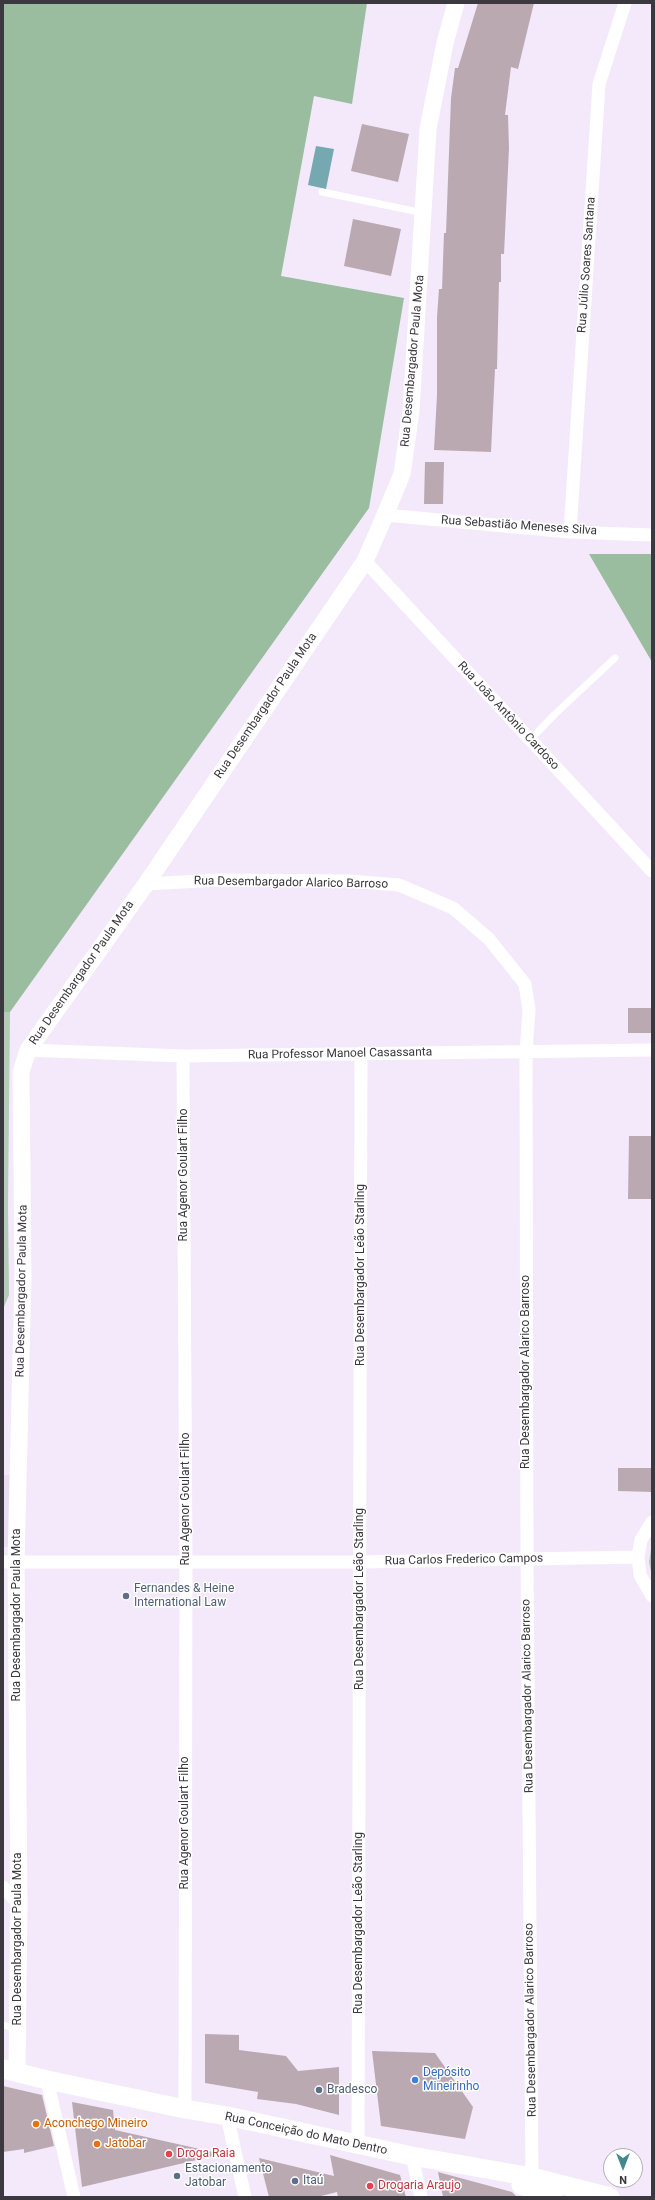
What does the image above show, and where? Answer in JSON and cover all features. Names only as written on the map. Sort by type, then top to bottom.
[{"type":"main road","name":"Rua Conceição do Mato Dentro","points":[[10,2071],[184,2109],[227,2116],[358,2146],[532,2177],[610,2197]]},
{"type":"main road","points":[[468,2166],[553,2197]]},
{"type":"street","name":"Rua Desembargador Paula Mota","points":[[10,2071],[10,2027],[19,1904],[10,1562],[23,1278],[21,1072],[28,1050],[146,884],[365,561],[386,515],[402,474],[411,411],[428,129],[445,43],[456,3]]},
{"type":"street","name":"Rua Júlio Soares Santana","points":[[570,532],[599,84],[625,3]]},
{"type":"street","name":"Rua Sebastião Meneses Silva","points":[[386,515],[570,532],[652,535]]},
{"type":"street","name":"Rua João Antônio Cardoso","points":[[365,561],[652,871]]},
{"type":"street","name":"Rua Desembargador Alarico Barroso","points":[[146,884],[218,880],[349,881],[399,884],[453,908],[489,939],[525,984],[529,1010],[526,1052],[527,1560],[532,2177]]},
{"type":"street","name":"Rua Professor Manoel Casassanta","points":[[28,1050],[183,1056],[361,1052],[652,1050]]},
{"type":"street","name":"Rua Desembargador Leão Starling","points":[[358,2146],[361,1052]]},
{"type":"street","name":"Rua Agenor Goulart Filho","points":[[183,1056],[186,1562],[184,2109]]},
{"type":"street","points":[[652,1522],[641,1540],[638,1557],[640,1576],[652,1596]]},
{"type":"street","name":"Rua Carlos Frederico Campos","points":[[10,1562],[360,1562],[638,1557]]},
{"type":"street","points":[[3,1887],[19,1904]]},
{"type":"street","points":[[48,2080],[74,2197]]},
{"type":"street","points":[[227,2116],[245,2197]]},
{"type":"street","points":[[412,2156],[421,2197]]},
{"type":"lane","points":[[322,192],[424,213]]},
{"type":"lane","points":[[530,740],[554,715],[615,658]]},
{"type":"shaded area","points":[[3,1475],[10,1475],[9,1547],[3,1547]]},
{"type":"green space","points":[[3,3],[367,3],[352,104],[314,96],[281,276],[404,298],[369,508],[10,1012],[3,1012]]},
{"type":"green space","points":[[589,554],[652,554],[652,662]]},
{"type":"green space","points":[[3,1012],[10,1012],[8,1206],[9,1295],[3,1309]]},
{"type":"green space","points":[[652,1543],[652,1576],[649,1562]]},
{"type":"water","points":[[316,146],[334,149],[326,189],[308,185]]},
{"type":"building","points":[[478,3],[534,3],[518,69],[511,67],[505,115],[508,115],[509,148],[504,254],[501,254],[501,282],[499,282],[497,369],[495,369],[491,452],[434,450],[437,395],[437,317],[439,289],[442,289],[444,233],[446,233],[451,98],[455,68],[458,68]]},
{"type":"building","points":[[362,124],[409,134],[398,182],[351,171]]},
{"type":"building","points":[[353,219],[401,229],[391,276],[344,266]]},
{"type":"building","points":[[425,462],[444,462],[443,504],[424,504]]},
{"type":"building","points":[[628,1008],[652,1008],[652,1033],[628,1033]]},
{"type":"building","points":[[629,1136],[652,1136],[652,1199],[628,1199]]},
{"type":"building","points":[[618,1468],[652,1468],[652,1492],[618,1491]]},
{"type":"building","points":[[205,2034],[239,2035],[239,2050],[286,2056],[298,2071],[339,2067],[339,2115],[296,2104],[257,2099],[258,2092],[205,2083]]},
{"type":"building","name":"Depósito Mineirinho","points":[[372,2051],[435,2053],[473,2107],[465,2139],[381,2126]]},
{"type":"building","name":"Aconchego Mineiro","points":[[3,2086],[42,2095],[54,2146],[24,2153],[24,2149],[3,2152]]},
{"type":"building","points":[[72,2102],[113,2110],[115,2130],[222,2154],[82,2187]]},
{"type":"building","points":[[330,2155],[400,2175],[406,2197],[338,2197],[337,2192],[317,2197],[269,2197],[259,2158],[334,2176]]},
{"type":"building","points":[[438,2172],[512,2192],[517,2197],[443,2197]]},
{"type":"place","name":"Fernandes & Heine International Law","points":[[126,1596]]},
{"type":"place","name":"Depósito Mineirinho","points":[[415,2080]]},
{"type":"place","name":"Bradesco","points":[[319,2090]]},
{"type":"place","name":"Aconchego Mineiro","points":[[36,2124]]},
{"type":"place","name":"Jatobar","points":[[97,2144]]},
{"type":"place","name":"Droga Raia","points":[[169,2154]]},
{"type":"place","name":"Estacionamento Jatobar","points":[[177,2176]]},
{"type":"place","name":"Itaú","points":[[295,2181]]},
{"type":"place","name":"Drogaria Araujo","points":[[370,2186]]}]
